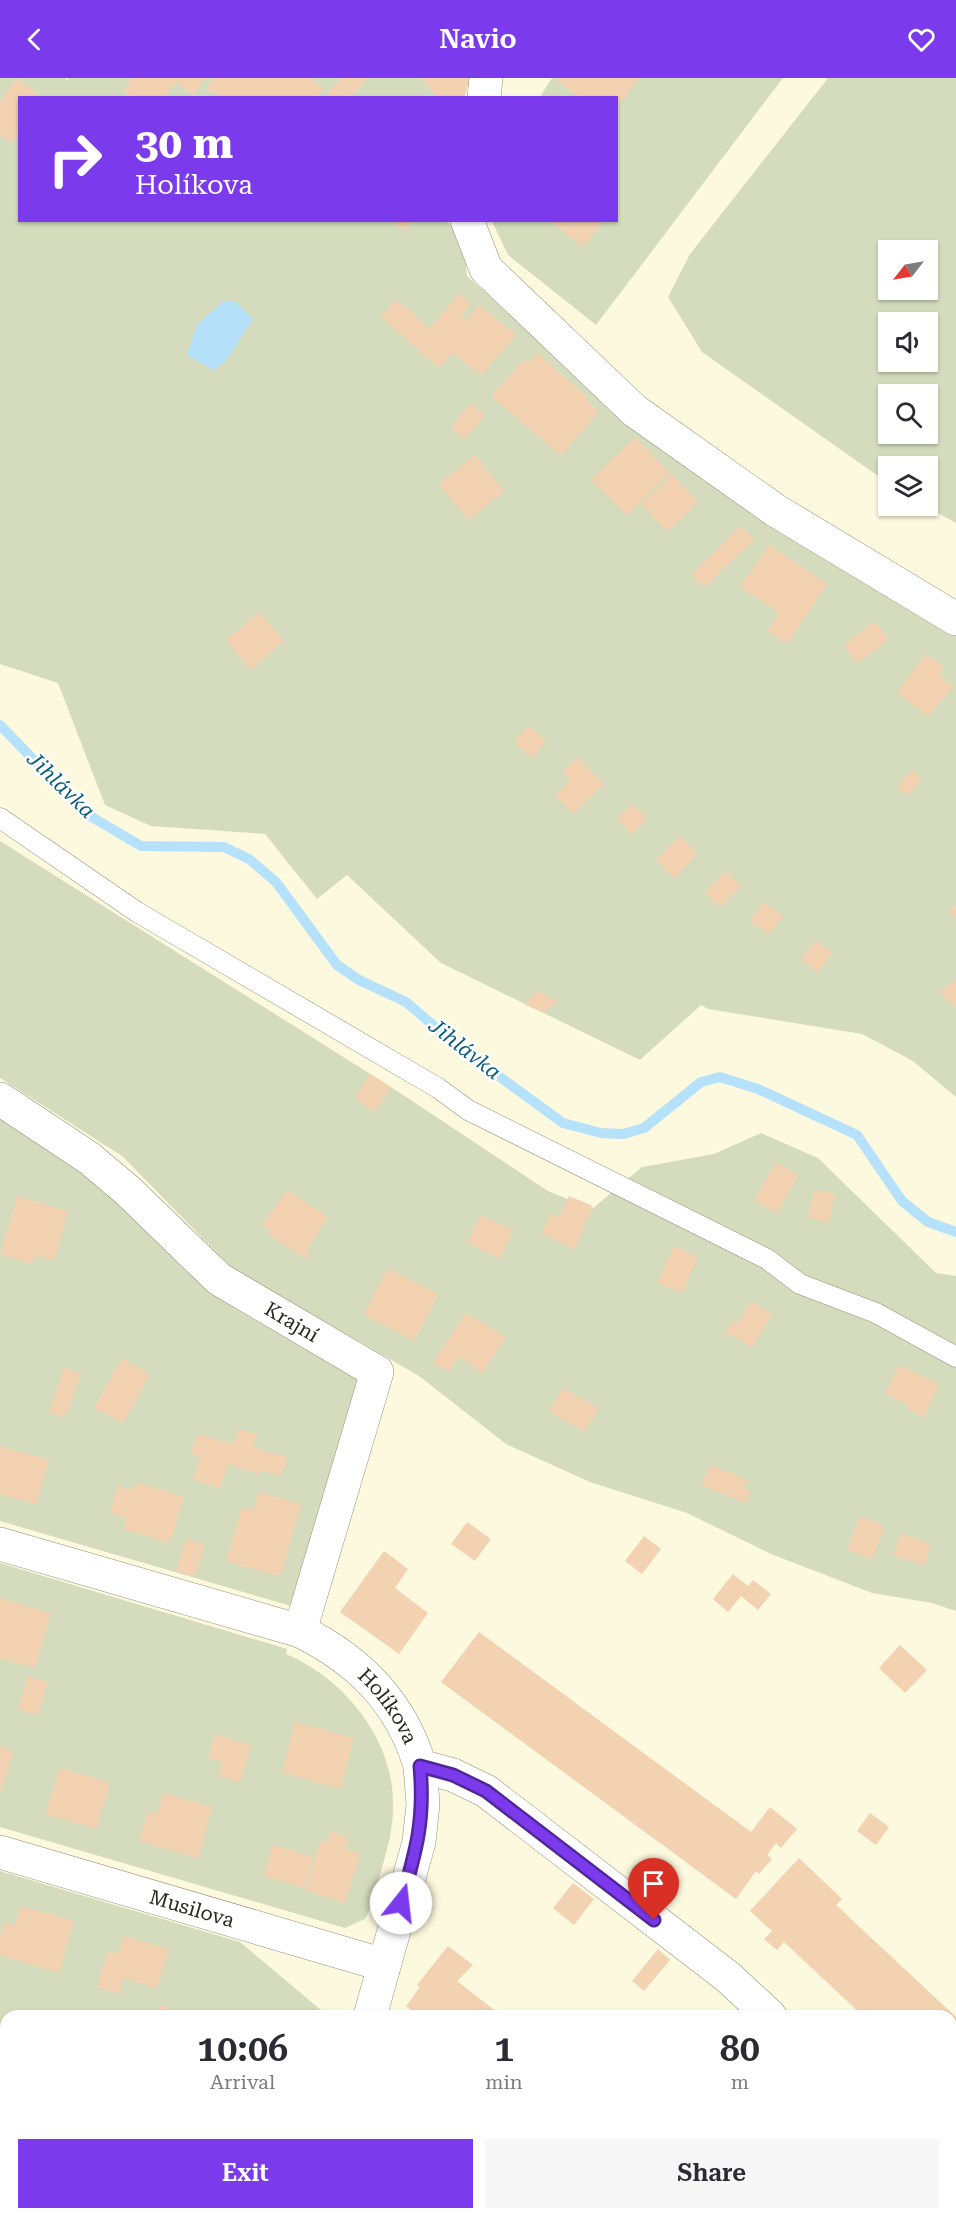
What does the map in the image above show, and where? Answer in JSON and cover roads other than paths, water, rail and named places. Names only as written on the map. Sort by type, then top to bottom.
[{"type":"street","points":[[484,96],[486,78]]},
{"type":"street","points":[[467,222],[486,269],[635,411],[775,510],[956,619]]},
{"type":"street","name":"Krajní","points":[[0,1099],[89,1158],[127,1190],[219,1279],[377,1372],[300,1631]]},
{"type":"street","name":"Holíkova","points":[[0,1544],[300,1631],[332,1647],[360,1669],[390,1703],[413,1743],[420,1766],[453,1775],[486,1791],[728,1977],[764,2010]]},
{"type":"street","points":[[372,2010],[419,1842],[423,1804],[420,1766]]},
{"type":"street","name":"Musilova","points":[[0,1852],[384,1965]]},
{"type":"lane","points":[[0,818],[137,912],[438,1088],[468,1110],[767,1259],[800,1284],[876,1313],[956,1357]]},
{"type":"water","points":[[223,301],[235,301],[253,319],[225,362],[213,370],[187,355],[197,325]]},
{"type":"waterway","name":"Jihlávka","points":[[0,725],[85,813],[141,846],[224,847],[249,859],[276,882],[337,965],[359,980],[406,1002],[456,1045],[563,1123],[601,1133],[623,1134],[644,1128],[701,1082],[720,1077],[758,1089],[857,1135],[902,1201],[928,1222],[956,1232]]}]
